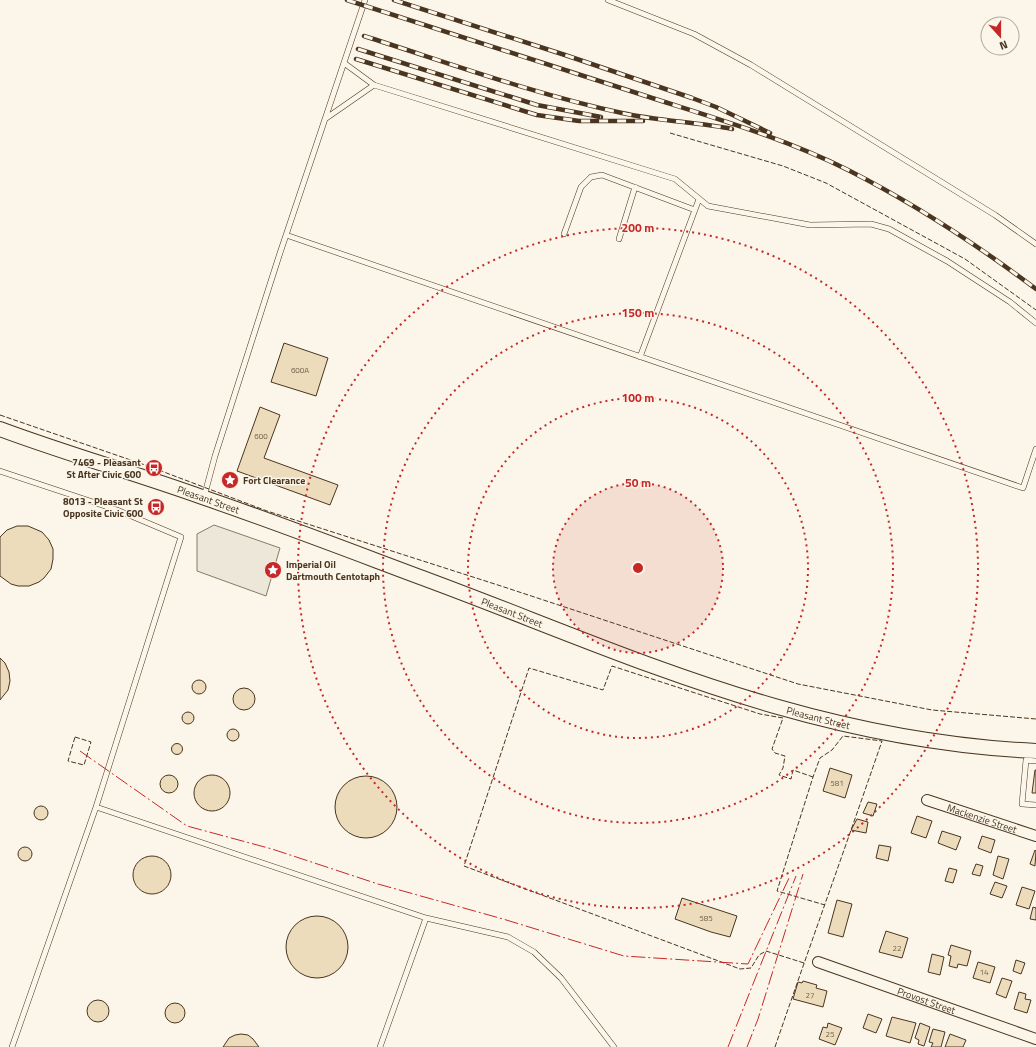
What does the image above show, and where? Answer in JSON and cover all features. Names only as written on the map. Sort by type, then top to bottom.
[{"type":"main road","name":"Pleasant Street","points":[[0,429],[204,497],[483,600],[629,657],[777,707],[887,734],[992,749],[1036,751]]},
{"type":"street","name":"Mackenzie Street","points":[[927,800],[1036,836]]},
{"type":"street","name":"Provost Street","points":[[818,962],[1036,1039]]},
{"type":"lane","points":[[204,497],[217,449],[286,235],[365,0]]},
{"type":"lane","points":[[608,0],[694,34],[752,65],[995,215],[1036,244]]},
{"type":"lane","points":[[344,63],[374,85],[674,179],[708,206],[810,225],[870,224],[889,229],[947,261],[1010,302],[1036,323]]},
{"type":"lane","points":[[325,119],[374,85]]},
{"type":"lane","points":[[564,234],[581,187],[591,177],[602,175],[695,210]]},
{"type":"lane","points":[[619,239],[635,187]]},
{"type":"lane","points":[[640,357],[699,199]]},
{"type":"lane","points":[[286,235],[1023,488],[1036,449]]},
{"type":"lane","points":[[0,471],[118,510],[181,537],[96,807],[12,1047]]},
{"type":"lane","points":[[1036,760],[1026,760],[1022,804],[1036,805]]},
{"type":"lane","points":[[96,807],[426,918],[508,937],[534,952],[561,978],[614,1047]]},
{"type":"lane","points":[[380,1047],[426,918]]},
{"type":"shaded area","points":[[214,525],[280,548],[266,596],[197,571],[197,534]]},
{"type":"building","points":[[284,343],[328,358],[316,396],[271,382]]},
{"type":"building","points":[[260,407],[280,415],[264,458],[338,485],[330,505],[237,471]]},
{"type":"building","points":[[17,526],[28,526],[42,532],[49,540],[53,549],[51,569],[39,582],[29,586],[18,586],[11,584],[0,576],[0,537],[7,530]]},
{"type":"building","points":[[0,658],[5,663],[9,672],[10,681],[8,690],[0,700]]},
{"type":"building","points":[[196,680],[202,680],[206,684],[206,690],[202,694],[196,694],[192,690],[192,684]]},
{"type":"building","points":[[244,688],[252,691],[255,699],[252,707],[244,710],[236,707],[233,699],[236,691]]},
{"type":"building","points":[[186,712],[190,712],[194,718],[190,724],[186,724],[182,720],[182,716]]},
{"type":"building","points":[[231,729],[235,729],[239,735],[235,741],[231,741],[227,737],[227,733]]},
{"type":"building","points":[[177,743],[181,745],[183,749],[181,753],[177,755],[173,753],[171,749],[173,745]]},
{"type":"building","points":[[830,768],[852,775],[845,798],[823,791]]},
{"type":"building","points":[[1035,770],[1036,793],[1032,793]]},
{"type":"building","points":[[165,775],[173,775],[178,780],[176,791],[173,793],[165,793],[160,788],[160,780]]},
{"type":"building","points":[[216,775],[225,780],[229,786],[229,800],[225,806],[216,811],[208,811],[199,806],[195,800],[194,789],[199,780],[205,776]]},
{"type":"building","points":[[366,776],[378,779],[388,785],[394,795],[397,807],[394,819],[388,829],[378,835],[366,838],[354,835],[344,829],[338,819],[335,807],[338,795],[344,785],[354,779]]},
{"type":"building","points":[[868,802],[877,804],[873,816],[863,813]]},
{"type":"building","points":[[38,806],[44,806],[48,810],[48,816],[44,820],[38,820],[34,816],[34,810]]},
{"type":"building","points":[[917,816],[932,821],[926,838],[911,833]]},
{"type":"building","points":[[857,819],[868,822],[866,833],[851,830]]},
{"type":"building","points":[[942,831],[961,837],[956,850],[938,843]]},
{"type":"building","points":[[982,836],[995,840],[991,853],[978,848]]},
{"type":"building","points":[[879,845],[891,847],[888,861],[876,858]]},
{"type":"building","points":[[22,847],[28,847],[32,851],[32,857],[28,861],[22,861],[18,857],[18,851]]},
{"type":"building","points":[[1035,850],[1036,851],[1035,866],[1030,864]]},
{"type":"building","points":[[148,856],[156,856],[163,859],[168,864],[171,875],[168,886],[163,891],[156,894],[148,894],[141,891],[136,886],[133,879],[133,871],[136,864],[141,859]]},
{"type":"building","points":[[998,856],[1009,859],[1003,879],[993,875]]},
{"type":"building","points":[[976,864],[983,866],[980,876],[972,874]]},
{"type":"building","points":[[949,868],[957,870],[953,883],[945,881]]},
{"type":"building","points":[[995,882],[1007,886],[1002,898],[990,894]]},
{"type":"building","points":[[1022,887],[1035,891],[1029,909],[1016,905]]},
{"type":"building","points":[[682,898],[737,916],[730,937],[675,919]]},
{"type":"building","points":[[837,900],[852,904],[843,937],[828,933]]},
{"type":"building","points":[[1033,907],[1036,908],[1036,920],[1030,919]]},
{"type":"building","points":[[311,916],[323,916],[339,925],[346,935],[348,947],[346,959],[339,969],[323,978],[311,978],[300,973],[291,964],[286,953],[286,941],[291,930],[300,921]]},
{"type":"building","points":[[886,931],[908,938],[902,958],[879,952]]},
{"type":"building","points":[[951,945],[971,951],[967,966],[958,964],[957,968],[949,966],[951,956],[948,955]]},
{"type":"building","points":[[932,954],[944,957],[940,975],[928,972]]},
{"type":"building","points":[[1016,960],[1025,963],[1021,974],[1013,971]]},
{"type":"building","points":[[978,962],[995,967],[990,983],[973,978]]},
{"type":"building","points":[[1002,978],[1012,981],[1006,998],[996,994]]},
{"type":"building","points":[[803,981],[817,985],[816,988],[827,991],[823,1007],[793,999],[798,982],[802,983]]},
{"type":"building","points":[[1019,992],[1026,994],[1025,999],[1031,1000],[1027,1013],[1014,1009]]},
{"type":"building","points":[[94,1000],[102,1000],[109,1007],[109,1015],[102,1022],[94,1022],[87,1015],[87,1007]]},
{"type":"building","points":[[171,1003],[179,1003],[185,1009],[185,1017],[179,1023],[171,1023],[165,1017],[165,1009]]},
{"type":"building","points":[[868,1014],[882,1019],[876,1033],[863,1028]]},
{"type":"building","points":[[892,1017],[916,1023],[910,1043],[886,1036]]},
{"type":"building","points":[[828,1023],[842,1028],[835,1045],[819,1039],[823,1027],[827,1028]]},
{"type":"building","points":[[920,1023],[930,1027],[924,1046],[918,1044],[919,1040],[915,1038]]},
{"type":"building","points":[[933,1029],[945,1032],[941,1047],[931,1047],[933,1043],[929,1042]]},
{"type":"building","points":[[241,1034],[248,1035],[259,1047],[223,1047],[229,1038]]},
{"type":"building","points":[[950,1034],[966,1040],[963,1047],[945,1047]]},
{"type":"railway","points":[[347,0],[723,121],[799,148],[873,183],[945,225],[1036,289]]},
{"type":"railway","points":[[394,0],[692,98],[716,107],[770,133]]},
{"type":"railway","points":[[364,36],[492,78],[557,97],[636,116],[732,129]]},
{"type":"railway","points":[[358,49],[537,105],[601,117]]},
{"type":"railway","points":[[356,59],[537,115],[579,121],[643,121]]},
{"type":"fence","points":[[670,133],[783,166],[826,183],[965,259],[1036,310]]},
{"type":"fence","points":[[0,415],[148,466],[267,511],[798,684],[932,710],[1036,719]]},
{"type":"fence","points":[[804,963],[766,951],[759,955],[751,968],[740,969],[464,866],[529,668],[603,690],[612,666],[760,714],[783,718],[772,749],[775,753],[785,756],[783,768],[779,775],[791,779],[793,770],[813,777]]},
{"type":"fence","points":[[775,1047],[802,970],[815,932],[828,894],[882,741],[843,736],[832,750],[820,758],[813,777],[777,891],[825,905]]},
{"type":"fence","points":[[75,737],[91,742],[84,765],[68,761],[75,737]]},
{"type":"power","points":[[80,751],[187,826],[272,849],[378,884],[503,919],[624,956],[748,964],[790,876]]},
{"type":"power","points":[[747,1047],[758,1019],[803,874]]},
{"type":"power","points":[[728,1047],[796,876]]},
{"type":"place","name":"7469 - Pleasant St After Civic 600","points":[[154,468]]},
{"type":"place","name":"Fort Clearance","points":[[230,480]]},
{"type":"place","name":"8013 - Pleasant St Opposite Civic 600","points":[[156,507]]},
{"type":"place","name":"Imperial Oil Dartmouth Centotaph","points":[[273,570]]}]
